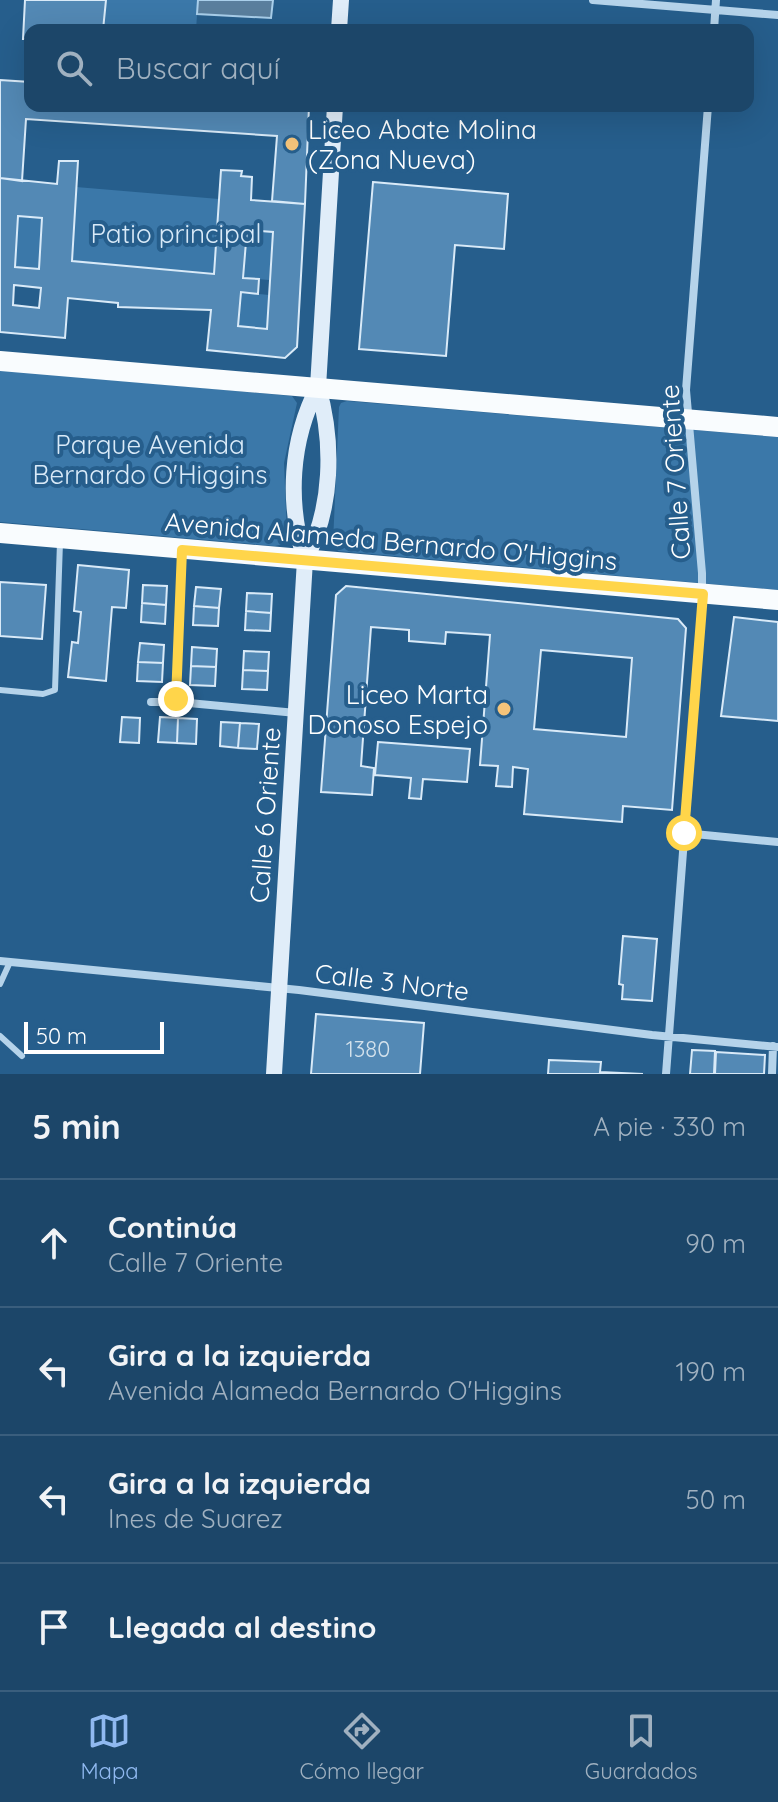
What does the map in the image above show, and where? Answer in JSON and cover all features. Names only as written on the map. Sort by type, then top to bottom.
[{"type":"main road","points":[[339,24],[341,0]]},
{"type":"main road","name":"Calle 6 Oriente","points":[[305,560],[314,544],[328,474],[328,427],[318,387],[335,112]]},
{"type":"main road","points":[[0,361],[778,427]]},
{"type":"main road","name":"Calle 6 Oriente","points":[[274,1074],[305,560],[294,509],[293,477],[297,445],[318,387]]},
{"type":"main road","name":"Avenida Alameda Bernardo O'Higgins","points":[[0,533],[778,600]]},
{"type":"street","points":[[593,0],[716,5],[778,15]]},
{"type":"street","name":"Calle 7 Oriente","points":[[666,1074],[703,594],[686,390],[708,112]]},
{"type":"street","points":[[178,702],[182,550]]},
{"type":"street","points":[[151,702],[296,713]]},
{"type":"street","points":[[684,833],[778,842]]},
{"type":"street","name":"Calle 3 Norte","points":[[0,961],[279,988],[670,1037],[776,1047]]},
{"type":"street","points":[[772,1074],[776,1047]]},
{"type":"lane","points":[[0,690],[43,694],[55,690],[60,539]]},
{"type":"lane","points":[[0,984],[10,962]]},
{"type":"lane","points":[[0,1036],[22,1056]]},
{"type":"green space","points":[[106,0],[198,0],[196,24],[104,24]]},
{"type":"green space","name":"Patio principal","points":[[76,187],[219,199],[214,274],[72,261]]},
{"type":"green space","points":[[18,216],[42,218],[39,269],[15,267]]},
{"type":"green space","points":[[247,230],[273,232],[269,280],[243,278]]},
{"type":"green space","points":[[241,292],[269,295],[267,329],[238,326]]},
{"type":"green space","name":"Parque Avenida Bernardo O'Higgins","points":[[0,370],[292,396],[297,403],[284,463],[287,535],[283,544],[275,546],[0,522]]},
{"type":"green space","name":"Parque Avenida Bernardo O'Higgins","points":[[347,401],[778,437],[778,590],[338,551],[333,543],[339,407]]},
{"type":"shaded area","points":[[198,0],[273,0],[271,18],[197,14]]},
{"type":"building","points":[[25,0],[106,0],[104,24],[24,24],[23,39]]},
{"type":"building","name":"Liceo Abate Molina (Zona Nueva)","points":[[0,80],[24,82],[24,112],[309,112],[305,204],[272,201],[277,136],[26,119],[22,181],[0,178]]},
{"type":"building","points":[[59,161],[78,161],[72,261],[214,274],[221,170],[242,171],[241,176],[252,177],[251,200],[305,204],[297,347],[285,358],[207,350],[211,310],[118,307],[118,303],[68,298],[65,338],[0,332],[0,178],[57,184]],"holes":[[[18,216],[42,218],[39,269],[15,267]],[[247,230],[273,232],[267,329],[238,326],[241,292],[258,294],[259,279],[243,278]],[[14,285],[41,288],[39,308],[13,305]]]},
{"type":"building","points":[[373,182],[508,194],[504,249],[455,245],[446,356],[359,349]]},
{"type":"building","points":[[78,565],[129,570],[126,608],[112,607],[106,681],[68,677],[72,642],[78,643],[81,612],[74,611]]},
{"type":"building","points":[[0,582],[46,585],[42,639],[0,636]]},
{"type":"building","points":[[143,585],[167,586],[166,605],[142,603]]},
{"type":"building","points":[[346,586],[678,619],[686,628],[672,810],[623,806],[622,822],[524,814],[528,769],[513,767],[512,787],[496,786],[498,766],[480,765],[490,635],[446,632],[445,644],[409,641],[409,630],[371,627],[361,766],[374,768],[372,795],[321,792],[336,595]],"holes":[[[541,650],[632,658],[626,737],[534,729]]]},
{"type":"building","points":[[196,587],[221,589],[219,608],[194,606]]},
{"type":"building","points":[[247,593],[272,594],[271,613],[246,611]]},
{"type":"building","points":[[142,603],[166,605],[165,624],[141,622]]},
{"type":"building","points":[[194,606],[219,608],[218,626],[193,625]]},
{"type":"building","points":[[246,611],[271,613],[270,631],[245,630]]},
{"type":"building","points":[[734,617],[778,622],[778,721],[721,716]]},
{"type":"building","points":[[140,643],[164,645],[163,663],[138,662]]},
{"type":"building","points":[[192,647],[217,649],[216,667],[191,666]]},
{"type":"building","points":[[244,651],[269,652],[268,671],[243,670]]},
{"type":"building","points":[[138,662],[163,663],[162,682],[137,681]]},
{"type":"building","points":[[191,666],[216,667],[215,686],[190,685]]},
{"type":"building","points":[[243,670],[268,671],[267,690],[242,689]]},
{"type":"building","points":[[122,717],[140,718],[139,743],[120,742]]},
{"type":"building","points":[[160,717],[178,718],[177,743],[158,742]]},
{"type":"building","points":[[178,718],[197,719],[196,744],[177,743]]},
{"type":"building","points":[[221,722],[240,723],[238,748],[220,746]]},
{"type":"building","points":[[240,723],[259,724],[257,749],[238,748]]},
{"type":"building","points":[[378,742],[470,749],[467,782],[423,779],[421,799],[409,798],[411,778],[375,775]]},
{"type":"building","points":[[623,936],[657,939],[652,1001],[622,999],[623,985],[619,984]]},
{"type":"building","points":[[316,1014],[424,1023],[420,1074],[311,1074]]},
{"type":"building","points":[[692,1050],[715,1051],[714,1074],[690,1074]]},
{"type":"building","points":[[716,1052],[765,1055],[764,1074],[715,1074]]},
{"type":"building","points":[[549,1060],[601,1062],[600,1072],[643,1074],[548,1074]]},
{"type":"place","name":"Liceo Abate Molina (Zona Nueva)","points":[[292,144]]},
{"type":"place","name":"Liceo Marta Donoso Espejo","points":[[504,709]]},
{"type":"route","points":[[176,699],[182,550],[703,594],[684,833]]}]
